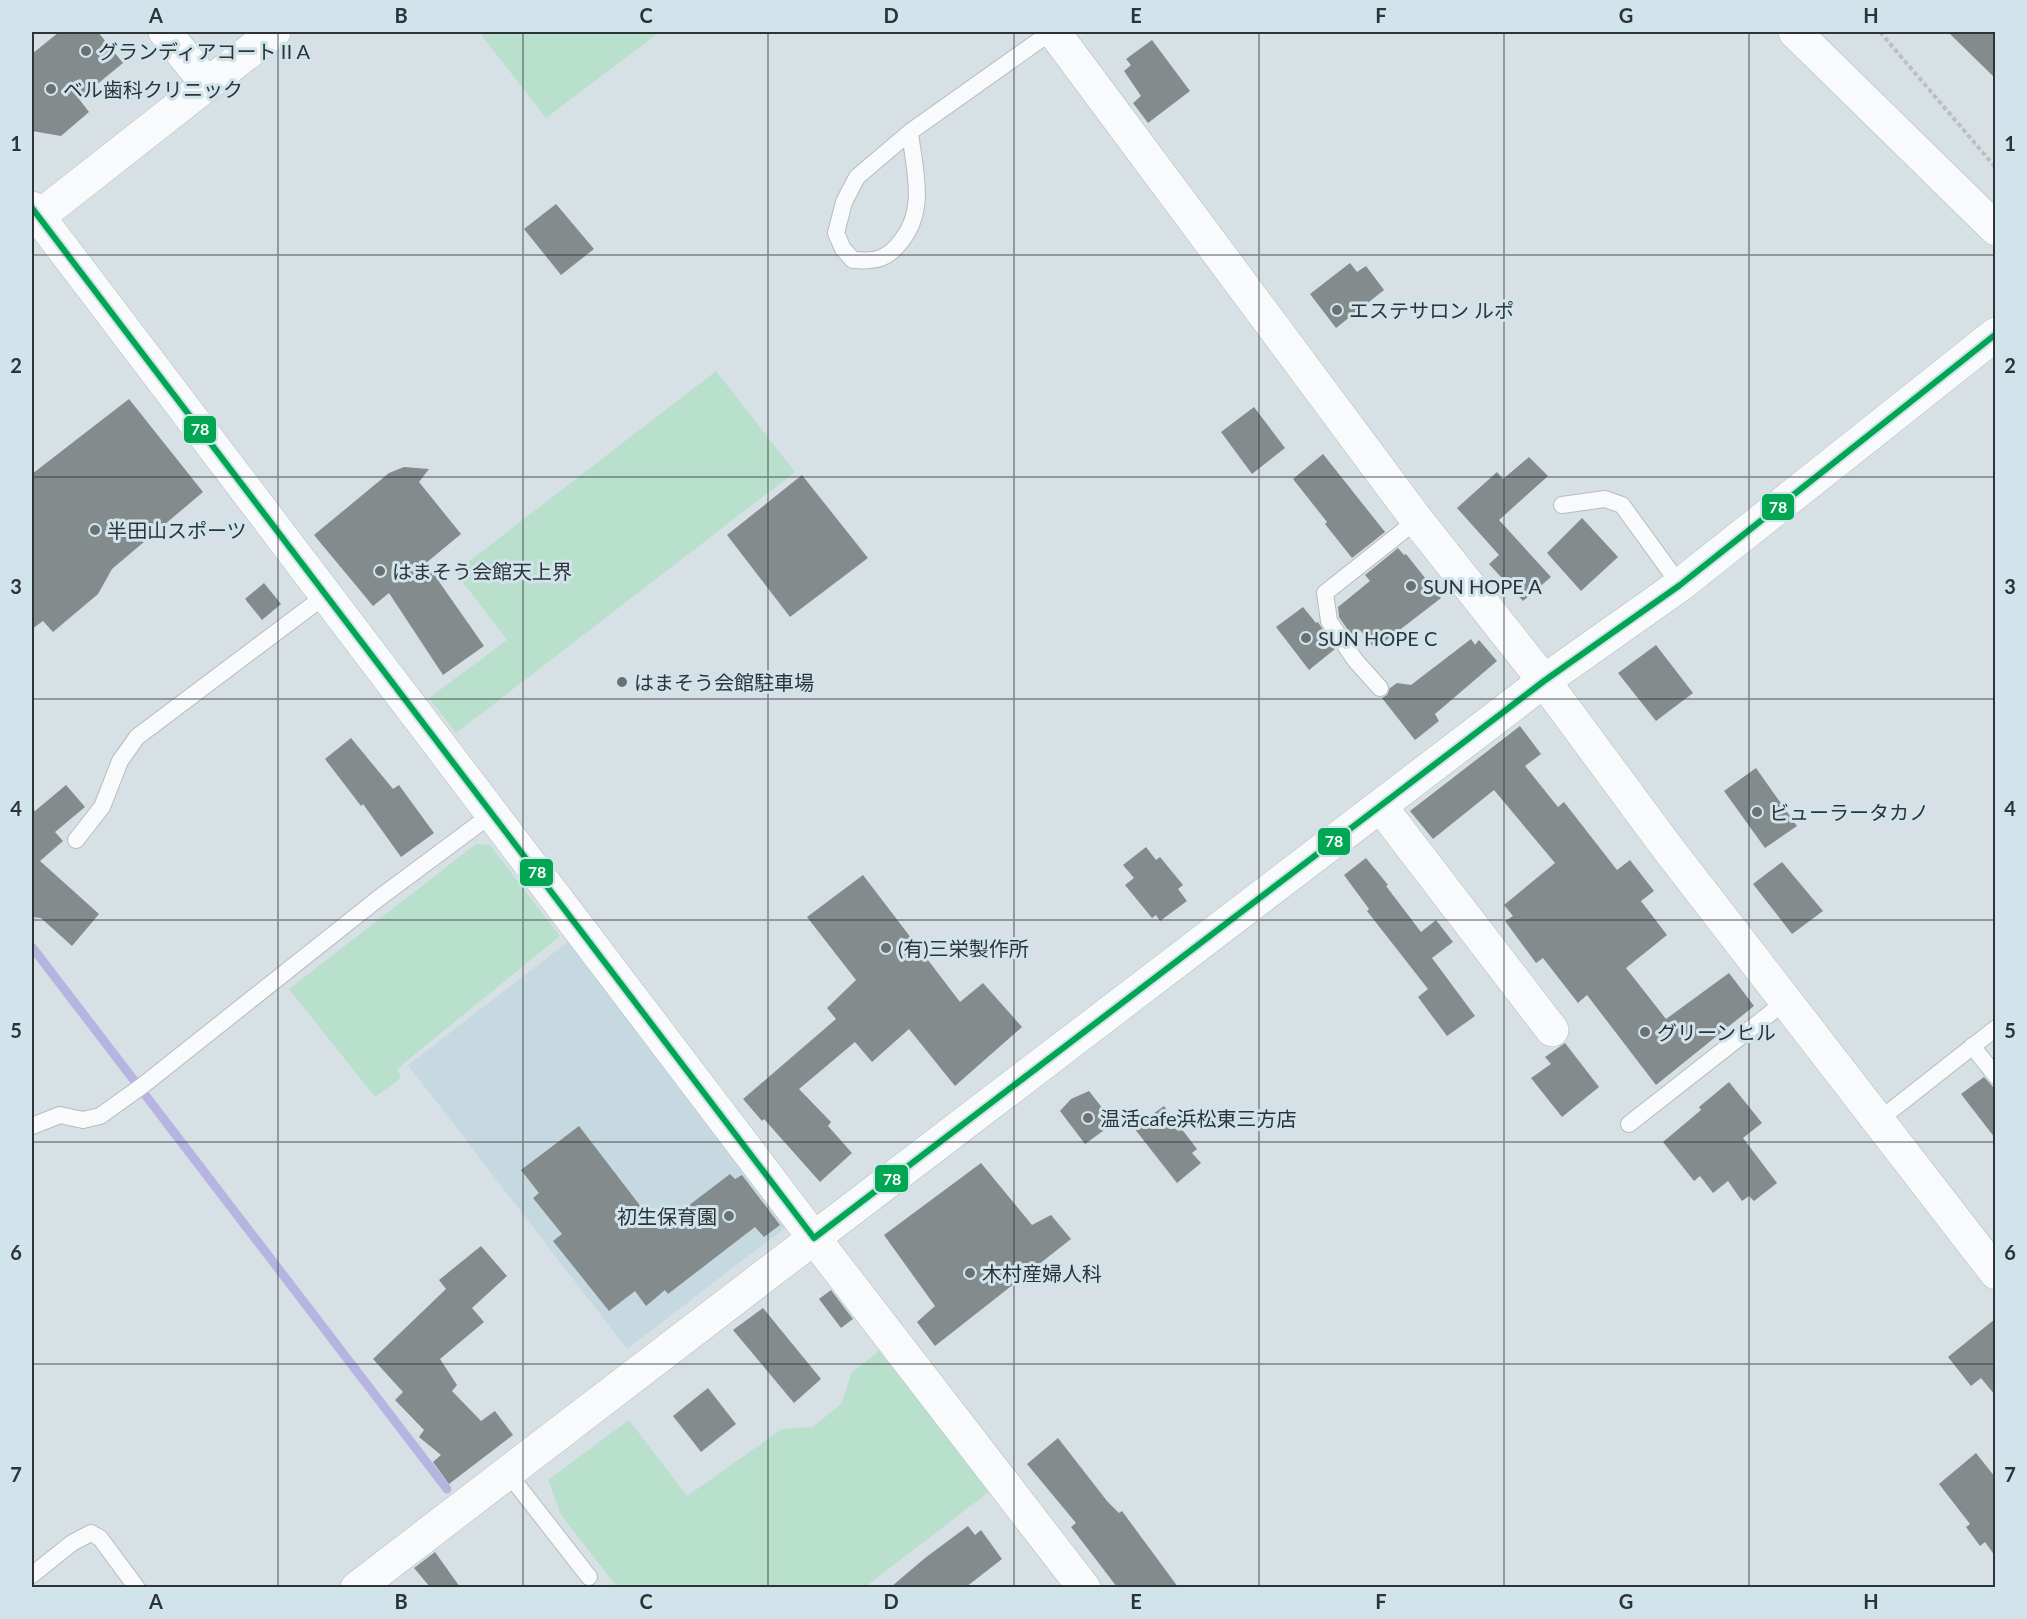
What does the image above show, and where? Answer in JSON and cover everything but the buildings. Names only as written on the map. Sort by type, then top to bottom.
[{"type":"street","points":[[165,32],[207,84]]},
{"type":"street","points":[[274,32],[34,215],[326,595],[814,1238],[1071,1583]]},
{"type":"street","points":[[1052,32],[1417,520],[1544,681],[1673,855],[1995,1273]]},
{"type":"street","points":[[1795,32],[1995,230]]},
{"type":"street","points":[[357,1587],[1544,681],[1680,585],[1995,334]]},
{"type":"street","points":[[1381,807],[1552,1030]]},
{"type":"lane","points":[[910,132],[918,197],[912,227],[895,250],[873,261],[853,260],[843,249],[836,233],[844,202],[857,177],[910,132],[1052,32]]},
{"type":"lane","points":[[1562,505],[1605,499],[1622,505],[1680,585]]},
{"type":"lane","points":[[1380,688],[1355,660],[1329,621],[1325,593],[1417,520]]},
{"type":"lane","points":[[76,840],[102,807],[120,761],[137,737],[326,595]]},
{"type":"lane","points":[[32,1126],[60,1115],[83,1120],[100,1116],[138,1090],[379,898],[492,814]]},
{"type":"lane","points":[[1629,1124],[1786,1000]]},
{"type":"lane","points":[[1879,1120],[1995,1028]]},
{"type":"lane","points":[[1972,1046],[1995,1076]]},
{"type":"lane","points":[[507,1472],[589,1577]]},
{"type":"lane","points":[[32,1575],[80,1537],[91,1533],[100,1538],[137,1587]]},
{"type":"path","points":[[1880,32],[1995,168]]},
{"type":"shaded area","points":[[573,938],[786,1227],[627,1349],[408,1065]]},
{"type":"green space","points":[[479,32],[660,32],[546,118]]},
{"type":"green space","points":[[716,371],[795,472],[456,733],[429,698],[507,640],[455,572]]},
{"type":"green space","points":[[476,844],[490,845],[560,936],[397,1069],[401,1078],[375,1097],[289,989]]},
{"type":"green space","points":[[879,1351],[990,1491],[865,1587],[618,1588],[561,1515],[548,1480],[629,1420],[687,1496],[782,1429],[813,1427],[841,1404],[852,1372]]},
{"type":"waterway","points":[[32,947],[447,1489]]},
{"type":"transit line","name":"78","points":[[32,208],[814,1238],[1544,681],[1680,585],[1996,334]]},
{"type":"place","name":"グランディアコートⅡA","points":[[86,51]]},
{"type":"place","name":"ベル歯科クリニック","points":[[51,89]]},
{"type":"place","name":"エステサロン ルポ","points":[[1337,310]]},
{"type":"place","name":"半田山スポーツ","points":[[95,530]]},
{"type":"place","name":"はまそう会館天上界","points":[[380,571]]},
{"type":"place","name":"SUN HOPE A","points":[[1411,586]]},
{"type":"place","name":"SUN HOPE C","points":[[1306,638]]},
{"type":"place","name":"はまそう会館駐車場","points":[[622,682]]},
{"type":"place","name":"ビューラータカノ","points":[[1757,812]]},
{"type":"place","name":"(有)三栄製作所","points":[[886,948]]},
{"type":"place","name":"グリーンヒル","points":[[1645,1032]]},
{"type":"place","name":"温活cafe浜松東三方店","points":[[1088,1118]]},
{"type":"place","name":"初生保育園","points":[[729,1216]]},
{"type":"place","name":"木村産婦人科","points":[[970,1273]]}]
